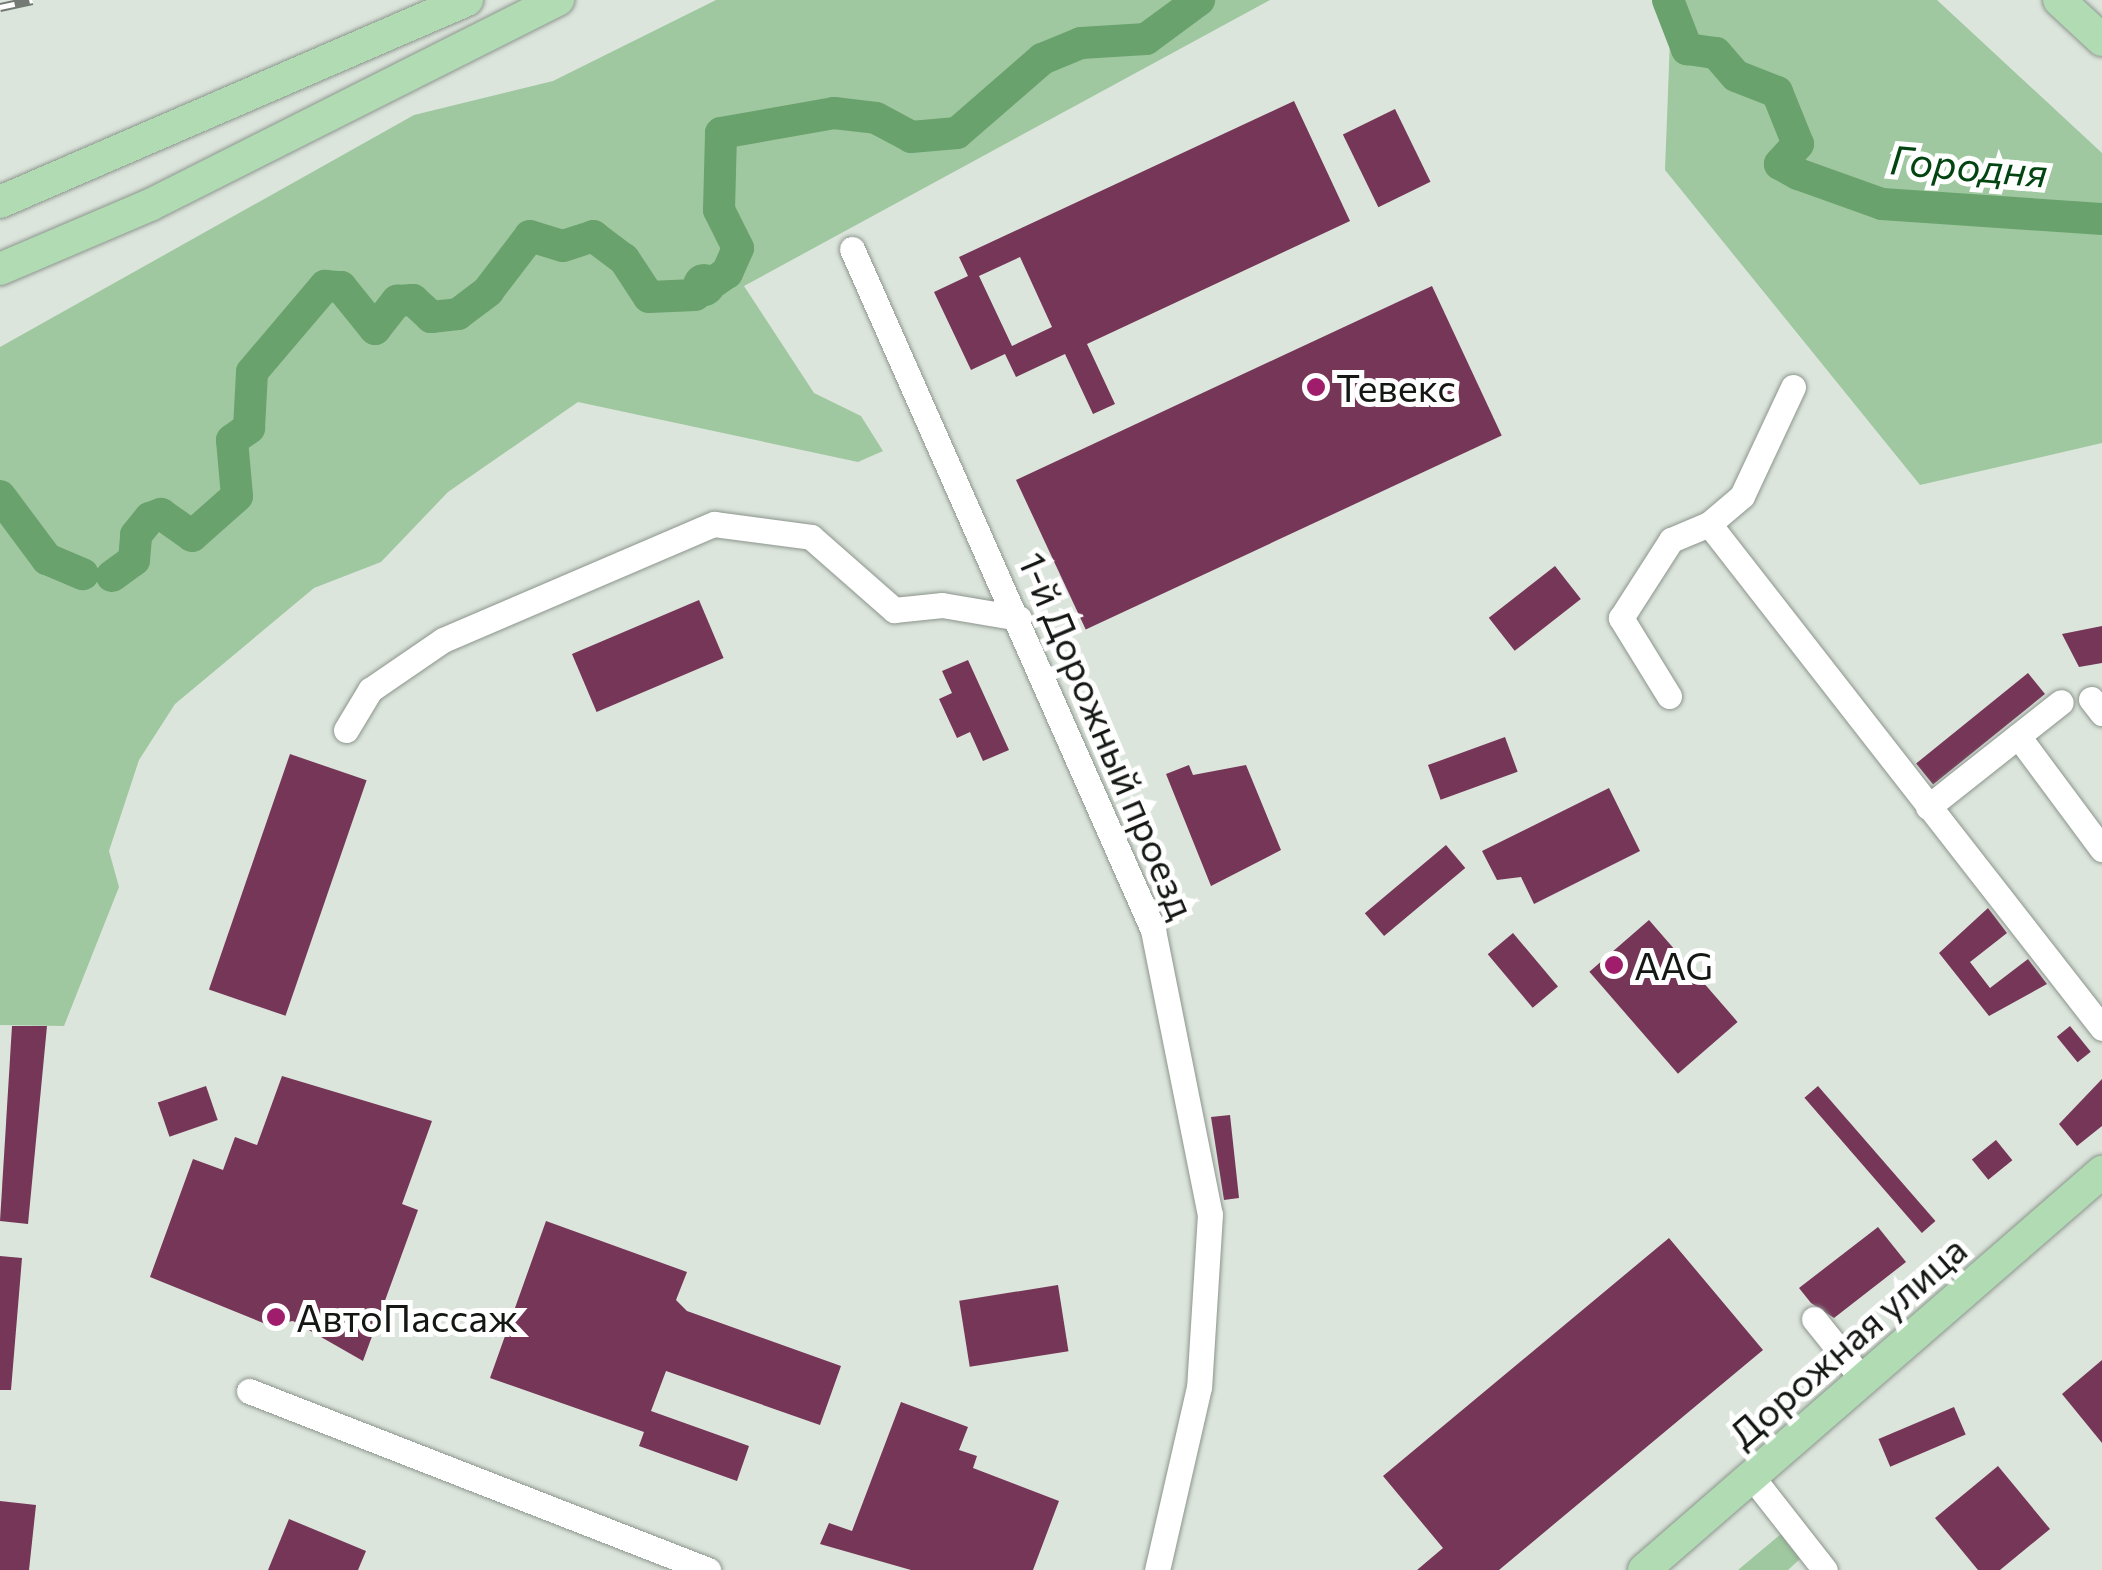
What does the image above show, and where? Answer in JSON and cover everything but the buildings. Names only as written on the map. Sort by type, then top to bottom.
[{"type":"main road","points":[[0,202],[468,0]]},
{"type":"main road","points":[[0,269],[150,206],[558,0]]},
{"type":"main road","points":[[2059,0],[2102,40]]},
{"type":"main road","name":"Дорожная улица","points":[[1644,1570],[2102,1172]]},
{"type":"street","name":"1-й Дорожный проезд","points":[[852,249],[1019,618],[1153,930],[1210,1214],[1200,1387],[1157,1570]]},
{"type":"street","points":[[1668,696],[1621,618],[1671,540],[1709,524],[1742,496],[1794,388]]},
{"type":"street","points":[[346,730],[370,690],[443,640],[714,524],[811,537],[894,610],[942,604],[1019,618]]},
{"type":"street","points":[[1709,524],[2102,1028]]},
{"type":"street","points":[[1928,807],[2061,702]]},
{"type":"street","points":[[2018,736],[2102,849]]},
{"type":"street","points":[[1814,1319],[1862,1380]]},
{"type":"street","points":[[249,1391],[708,1570]]},
{"type":"street","points":[[1752,1476],[1825,1570]]},
{"type":"shaded area","points":[[716,0],[1270,0],[744,286],[814,393],[861,416],[883,451],[858,462],[578,402],[448,492],[381,562],[314,588],[175,704],[139,760],[109,851],[119,887],[64,1026],[0,1025],[0,347],[414,115],[553,81]]},
{"type":"shaded area","points":[[1657,0],[1937,0],[2102,153],[2102,443],[1920,485],[1665,170],[1671,13]]},
{"type":"shaded area","points":[[704,264],[719,270],[725,285],[719,300],[704,306],[689,300],[683,285],[689,270]]},
{"type":"shaded area","points":[[1781,1534],[1800,1559],[1788,1570],[1738,1570]]},
{"type":"waterway","name":"Городня","points":[[112,576],[134,560],[136,535],[150,518],[161,514],[192,536],[237,496],[232,440],[249,428],[252,372],[325,286],[341,287],[375,329],[397,301],[413,300],[431,317],[458,314],[488,291],[530,236],[563,246],[593,236],[624,259],[649,297],[695,295],[727,273],[738,248],[719,210],[721,133],[834,113],[876,118],[911,137],[957,133],[1042,59],[1081,43],[1146,39],[1199,0]]},
{"type":"waterway","name":"Городня","points":[[1668,0],[1687,49],[1716,53],[1736,76],[1777,92],[1798,144],[1780,164],[1798,174],[1882,204],[2102,219]]},
{"type":"waterway","name":"Городня","points":[[0,496],[47,559],[83,574]]},
{"type":"railway","points":[[0,7],[32,0]]},
{"type":"place","name":"Тевекс","points":[[1316,387]]},
{"type":"place","name":"AAG","points":[[1614,965]]},
{"type":"place","name":"АвтоПассаж","points":[[276,1317]]}]
